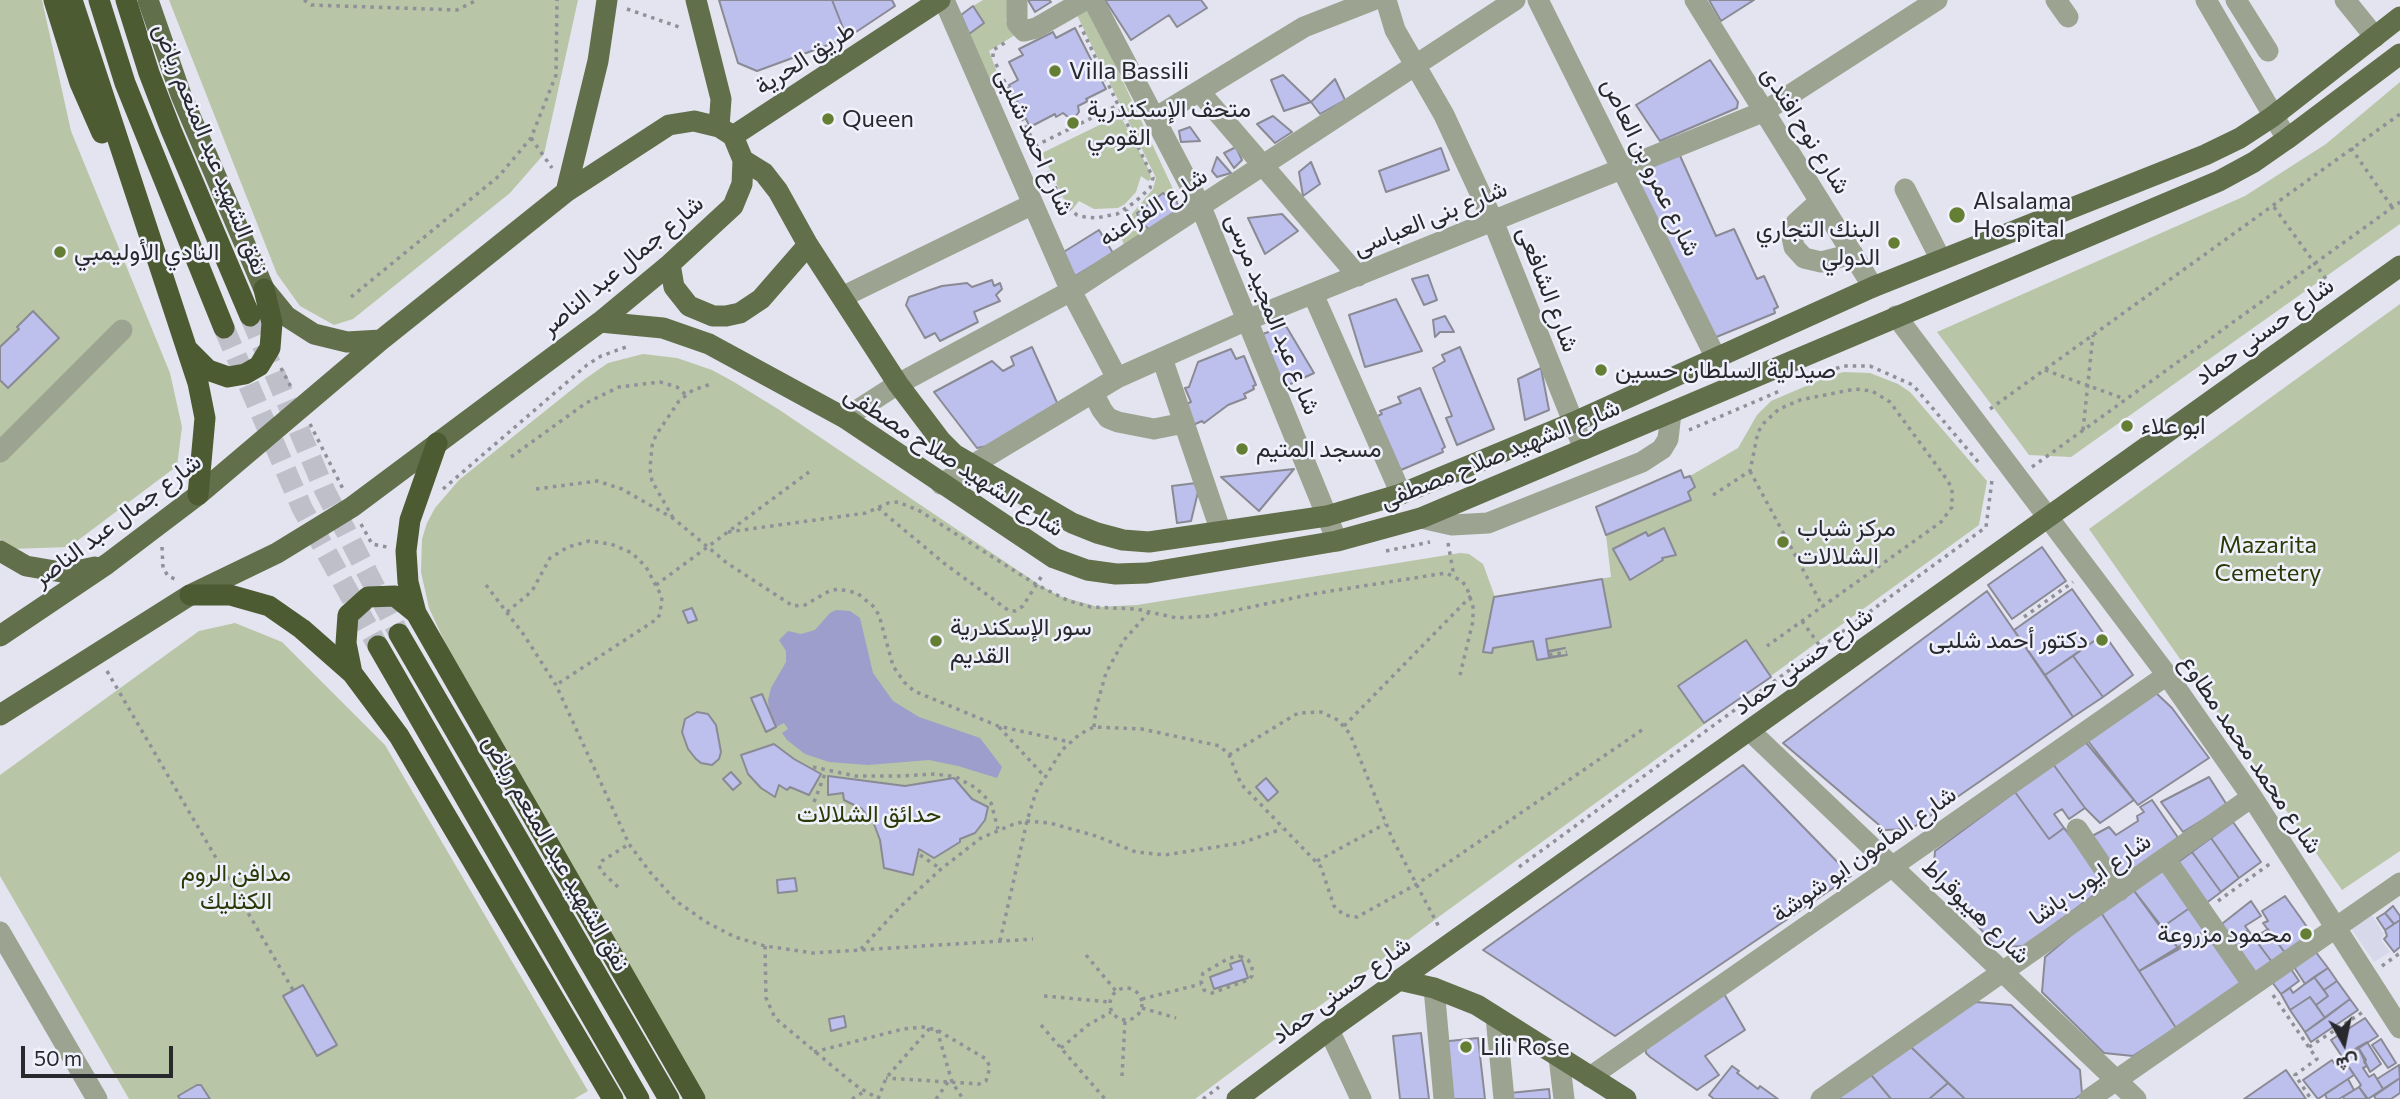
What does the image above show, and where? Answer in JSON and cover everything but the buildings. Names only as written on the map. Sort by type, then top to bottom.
[{"type":"highway","points":[[54,0],[80,83],[103,136],[128,176]]},
{"type":"highway","points":[[72,0],[128,176],[188,350],[205,418],[198,495]]},
{"type":"highway","points":[[99,0],[125,83],[224,328]]},
{"type":"highway","name":"نفق الشهيد عبد المنعم رياض","points":[[126,0],[166,118],[250,316]]},
{"type":"highway","points":[[188,350],[208,370],[228,377],[245,374],[259,366],[270,348],[272,323],[264,289]]},
{"type":"highway","points":[[437,443],[410,520],[406,551],[408,582],[416,612],[695,1099]]},
{"type":"highway","points":[[186,588],[230,594],[269,606],[302,629],[352,673],[399,736],[613,1099]]},
{"type":"highway","points":[[352,673],[346,642],[348,615],[368,597],[395,596],[416,612]]},
{"type":"highway","name":"نفق الشهيد عبد المنعم رياض","points":[[399,634],[669,1099]]},
{"type":"highway","name":"نفق الشهيد عبد المنعم رياض","points":[[378,646],[639,1099]]},
{"type":"main road","points":[[148,0],[181,95],[264,289],[286,316],[314,334],[347,342],[382,340]]},
{"type":"main road","points":[[696,0],[707,37],[726,132],[743,160]]},
{"type":"main road","name":"طريق الحرية","points":[[726,132],[942,0]]},
{"type":"main road","points":[[566,192],[598,61],[607,1]]},
{"type":"main road","name":"شارع الشهيد صلاح مصطفى","points":[[743,160],[764,173],[771,181],[808,245],[898,384],[941,441],[970,465],[1072,523],[1097,534],[1149,542],[1327,516],[1401,494],[1572,423],[1873,287],[2205,155],[2240,138],[2272,117],[2400,17]]},
{"type":"main road","name":"شارع الشهيد صلاح مصطفى","points":[[600,322],[663,328],[709,344],[845,418],[940,484],[1050,570],[1147,573],[1337,541],[1421,518],[2219,181],[2254,162],[2287,139],[2400,54]]},
{"type":"main road","name":"شارع جمال عبد الناصر","points":[[0,636],[107,564],[198,495],[382,340],[566,192],[669,125],[694,121],[726,132]]},
{"type":"main road","name":"شارع جمال عبد الناصر","points":[[0,715],[97,654],[186,588],[277,552],[352,507],[600,322],[670,264],[733,206],[742,184],[743,160]]},
{"type":"main road","points":[[670,264],[674,287],[689,306],[713,316],[726,316],[740,313],[761,299],[808,245]]},
{"type":"main road","name":"شارع حسنى حماد","points":[[1231,1091],[1329,1030],[2400,266]]},
{"type":"main road","points":[[1873,287],[1896,316]]},
{"type":"main road","points":[[0,551],[26,566],[67,573],[107,564]]},
{"type":"main road","points":[[1399,980],[1456,995],[1496,1017],[1625,1099]]},
{"type":"street","name":"شارع احمد شلبى","points":[[942,0],[1071,291],[1118,378]]},
{"type":"street","points":[[1017,0],[1017,23],[1024,31],[1078,4]]},
{"type":"street","name":"شارع عبد المجيد مرسى","points":[[1093,0],[1201,207],[1337,541]]},
{"type":"street","points":[[1155,118],[1304,27],[1373,0]]},
{"type":"street","name":"شارع الشافعى","points":[[1386,0],[1395,30],[1444,115],[1493,221],[1584,449]]},
{"type":"street","name":"شارع الفراعنه","points":[[845,418],[898,384],[1071,291],[1515,0]]},
{"type":"street","name":"شارع عمرو بن العاص","points":[[1538,0],[1716,358]]},
{"type":"street","name":"شارع نوح افندى","points":[[1695,0],[1873,287]]},
{"type":"street","name":"شارع بنى العباسى","points":[[940,484],[1118,378],[1162,358],[1247,320],[1765,111],[1937,0]]},
{"type":"street","points":[[2206,0],[2287,139]]},
{"type":"street","points":[[2236,0],[2268,51]]},
{"type":"street","points":[[2345,0],[2375,37]]},
{"type":"street","points":[[1199,91],[1358,276]]},
{"type":"street","points":[[1905,189],[1941,260]]},
{"type":"street","points":[[1820,201],[1796,223],[1791,232],[1794,247],[1804,258],[1821,261],[1853,254]]},
{"type":"street","points":[[842,297],[1033,204]]},
{"type":"street","points":[[1313,294],[1401,494]]},
{"type":"street","points":[[1896,316],[2048,517]]},
{"type":"street","points":[[0,452],[122,330]]},
{"type":"street","points":[[1162,358],[1221,532]]},
{"type":"street","points":[[1093,393],[1108,418],[1118,422],[1154,429],[1184,423]]},
{"type":"street","points":[[1421,518],[1452,525],[1470,525],[1505,517],[1642,462],[1662,449],[1668,439],[1671,414]]},
{"type":"street","name":"شارع محمد محمد مطاوع","points":[[2048,517],[2167,676],[2252,797],[2400,1028]]},
{"type":"street","name":"شارع المأمون ابو شوشة","points":[[1590,1076],[2167,676]]},
{"type":"street","name":"شارع هيبوقراط","points":[[1750,731],[2136,1099]]},
{"type":"street","name":"شارع ايوب باشا","points":[[1821,1099],[2252,797]]},
{"type":"street","points":[[2077,829],[2119,891]]},
{"type":"street","points":[[2165,858],[2257,981]]},
{"type":"street","points":[[2089,1099],[2400,883]]},
{"type":"street","points":[[0,932],[97,1099]]},
{"type":"street","points":[[1434,988],[1444,1099]]},
{"type":"street","points":[[1496,1017],[1504,1099]]},
{"type":"street","points":[[1329,1030],[1361,1099]]},
{"type":"street","points":[[1559,1057],[1564,1099]]},
{"type":"path","points":[[304,0],[311,5],[457,10],[477,0]]},
{"type":"path","points":[[351,298],[499,176],[531,138],[556,75],[557,0]]},
{"type":"path","points":[[607,1],[707,37]]},
{"type":"path","points":[[1024,31],[995,49],[992,55],[1059,198],[1070,211],[1085,217],[1117,214],[1150,188],[1153,177],[1118,104],[1078,4]]},
{"type":"path","points":[[1035,146],[1118,104]]},
{"type":"path","points":[[1975,421],[2400,114]]},
{"type":"path","points":[[531,138],[544,154],[566,192]]},
{"type":"path","points":[[2351,149],[2392,208]]},
{"type":"path","points":[[2018,477],[2400,202]]},
{"type":"path","points":[[2274,206],[2324,276]]},
{"type":"path","points":[[1120,241],[1123,226],[1130,219],[1126,209]]},
{"type":"path","points":[[2082,430],[2093,335]]},
{"type":"path","points":[[439,494],[587,365],[617,349],[633,345]]},
{"type":"path","points":[[270,348],[372,544],[406,551]]},
{"type":"path","points":[[1515,870],[1986,527],[1994,481],[1913,385],[1871,366],[1844,366],[1819,374]]},
{"type":"path","points":[[2045,370],[2126,400]]},
{"type":"path","points":[[510,457],[586,403],[619,387],[660,382],[677,387],[686,395]]},
{"type":"path","points":[[674,519],[652,481],[650,458],[656,435],[686,395],[711,384]]},
{"type":"path","points":[[1767,646],[1823,607],[1941,523],[1952,508],[1953,499],[1948,481],[1890,402],[1872,391],[1855,389],[1800,400],[1779,409],[1758,432],[1750,471],[1823,607]]},
{"type":"path","points":[[1668,439],[1782,390]]},
{"type":"path","points":[[1713,495],[1750,471]]},
{"type":"path","points":[[656,585],[809,472]]},
{"type":"path","points":[[536,489],[597,481],[622,489],[674,519],[707,547],[793,606],[805,605],[829,591],[838,589],[848,590],[866,598],[879,615],[893,666],[904,682],[926,697],[998,726],[1070,742]]},
{"type":"path","points":[[878,508],[945,564],[1008,610],[1015,611],[1023,606],[1050,570]]},
{"type":"path","points":[[165,520],[161,563],[168,576],[186,588]]},
{"type":"path","points":[[1454,576],[1447,538],[1470,525]]},
{"type":"path","points":[[1386,551],[1439,540]]},
{"type":"path","points":[[507,612],[532,591],[550,558],[578,543],[600,542],[622,547],[640,560],[663,602],[657,619],[556,685]]},
{"type":"path","points":[[486,585],[556,685],[629,844],[676,901],[716,927],[735,937],[765,946],[813,953],[1033,939]]},
{"type":"path","points":[[2024,617],[2069,585]]},
{"type":"path","points":[[1345,726],[1471,596]]},
{"type":"path","points":[[1094,727],[1096,708],[1106,673],[1124,640],[1149,612]]},
{"type":"path","points":[[1802,621],[1837,669]]},
{"type":"path","points":[[1549,655],[1567,652]]},
{"type":"path","points":[[97,654],[293,990]]},
{"type":"path","points":[[1229,755],[1298,713],[1321,712],[1345,726],[1385,824],[1439,928]]},
{"type":"path","points":[[998,726],[1045,777]]},
{"type":"path","points":[[1000,941],[1036,792],[1055,760],[1070,742],[1094,727],[1127,727],[1220,746],[1229,755],[1241,785],[1282,829],[1317,861],[1334,906],[1344,915],[1350,916],[1363,915],[1417,884],[1642,730]]},
{"type":"path","points":[[813,767],[856,776],[935,774],[956,777],[976,788],[991,803],[998,830]]},
{"type":"path","points":[[814,802],[826,771]]},
{"type":"path","points":[[860,950],[900,907],[964,849],[998,830],[1027,821],[1069,827],[1136,852],[1158,855],[1181,854],[1241,843],[1282,829]]},
{"type":"path","points":[[1317,861],[1385,824]]},
{"type":"path","points":[[618,887],[601,871],[599,865],[629,844]]},
{"type":"path","points":[[2203,912],[2287,851]]},
{"type":"path","points":[[920,855],[941,869]]},
{"type":"path","points":[[765,946],[766,998],[780,1024],[878,1099],[886,1078],[930,1028]]},
{"type":"path","points":[[1086,955],[1116,991]]},
{"type":"path","points":[[1229,958],[1245,958],[1252,966],[1252,976],[1244,982],[1212,993],[1204,990],[1202,984],[1203,973],[1229,958]]},
{"type":"path","points":[[2257,981],[2317,1059],[2295,1075],[2311,1099]]},
{"type":"path","points":[[1142,999],[1202,984]]},
{"type":"path","points":[[1128,988],[1139,993],[1142,999],[1142,1008],[1136,1018],[1119,1020],[1111,1012],[1110,1002],[1116,991],[1128,988]]},
{"type":"path","points":[[1044,996],[1110,1002]]},
{"type":"path","points":[[2309,1047],[2381,999]]},
{"type":"path","points":[[1142,1008],[1175,1018]]},
{"type":"path","points":[[1061,1048],[1111,1012]]},
{"type":"path","points":[[1122,1076],[1125,1021]]},
{"type":"path","points":[[1041,1025],[1105,1099]]},
{"type":"path","points":[[814,1052],[903,1030],[930,1028],[986,1059],[990,1067],[989,1075],[982,1083],[886,1078]]},
{"type":"path","points":[[937,1030],[950,1082],[963,1099]]},
{"type":"path","points":[[936,1099],[950,1082]]},
{"type":"path","points":[[852,1099],[865,1091]]},
{"type":"path","points":[[1203,1099],[1231,1091]]},
{"type":"shaded area","points":[[2371,914],[2384,934],[2381,940],[2390,952],[2374,962],[2350,927]]},
{"type":"green space","name":"النادي الأوليمبي","points":[[0,0],[42,0],[71,131],[170,373],[182,427],[177,466],[69,547],[10,549],[0,539]]},
{"type":"green space","points":[[169,0],[578,0],[544,154],[510,193],[353,319],[334,325],[300,306],[277,274]]},
{"type":"green space","points":[[983,0],[1014,0],[1006,20],[1015,35],[989,51],[1001,83],[990,89],[969,34],[984,23],[973,6]]},
{"type":"green space","points":[[1086,2],[1174,191],[1170,199],[1163,193],[1140,222],[1146,221],[1145,225],[1150,230],[1124,246],[1122,239],[1134,229],[1132,214],[1153,189],[1156,178],[1074,9]]},
{"type":"green space","points":[[2400,82],[2400,224],[2071,457],[2029,455],[1937,332],[2245,196],[2326,144]]},
{"type":"green space","points":[[1120,115],[1150,172],[1151,179],[1148,181],[1141,176],[1136,192],[1118,208],[1094,209],[1079,201],[1072,210],[1067,206],[1042,153]]},
{"type":"green space","name":"Mazarita Cemetery","points":[[2400,304],[2400,851],[2342,890],[2089,529]]},
{"type":"green space","name":"حدائق الشلالات","points":[[643,354],[677,358],[712,370],[734,382],[1038,584],[1059,596],[1098,607],[1137,605],[1460,553],[1469,554],[1483,564],[1495,597],[1611,577],[1606,535],[1691,500],[1688,492],[1695,487],[1690,476],[1738,448],[1757,415],[1771,401],[1844,372],[1870,373],[1910,392],[1987,481],[1979,525],[1444,913],[1195,1099],[706,1099],[466,688],[429,608],[421,572],[422,539],[427,523],[435,508],[459,480],[608,363]]},
{"type":"green space","name":"مدافن الروم الكثليك","points":[[235,623],[282,642],[385,745],[588,1091],[574,1099],[129,1099],[0,876],[0,775],[199,631]]},
{"type":"water","points":[[836,610],[850,611],[860,618],[873,673],[893,701],[919,717],[980,738],[1002,767],[997,778],[929,760],[868,765],[829,762],[805,754],[787,740],[782,733],[788,729],[784,723],[776,727],[768,700],[771,688],[786,662],[786,651],[779,640],[788,631],[801,634],[815,630]]},
{"type":"tunnel","points":[[250,316],[325,491],[399,634]]},
{"type":"tunnel","points":[[224,328],[302,508],[378,646]]},
{"type":"place","name":"Villa Bassili","points":[[1055,71]]},
{"type":"place","name":"Queen","points":[[828,119]]},
{"type":"place","name":"متحف الإسكندرية القومي","points":[[1073,123]]},
{"type":"place","name":"Alsalama Hospital","points":[[1957,215]]},
{"type":"place","name":"البنك التجاري الدولي","points":[[1894,243]]},
{"type":"place","name":"النادي الأوليمبي","points":[[60,252]]},
{"type":"place","name":"صيدلية السلطان حسين","points":[[1601,370]]},
{"type":"place","name":"ابو علاء","points":[[2127,426]]},
{"type":"place","name":"مسجد المتيم","points":[[1242,449]]},
{"type":"place","name":"مركز شباب الشلالات","points":[[1783,542]]},
{"type":"place","name":"دكتور أحمد شلبى","points":[[2102,640]]},
{"type":"place","name":"سور الإسكندرية القديم","points":[[936,641]]},
{"type":"place","name":"محمود مزروعة","points":[[2306,934]]},
{"type":"place","name":"Lili Rose","points":[[1466,1047]]}]
